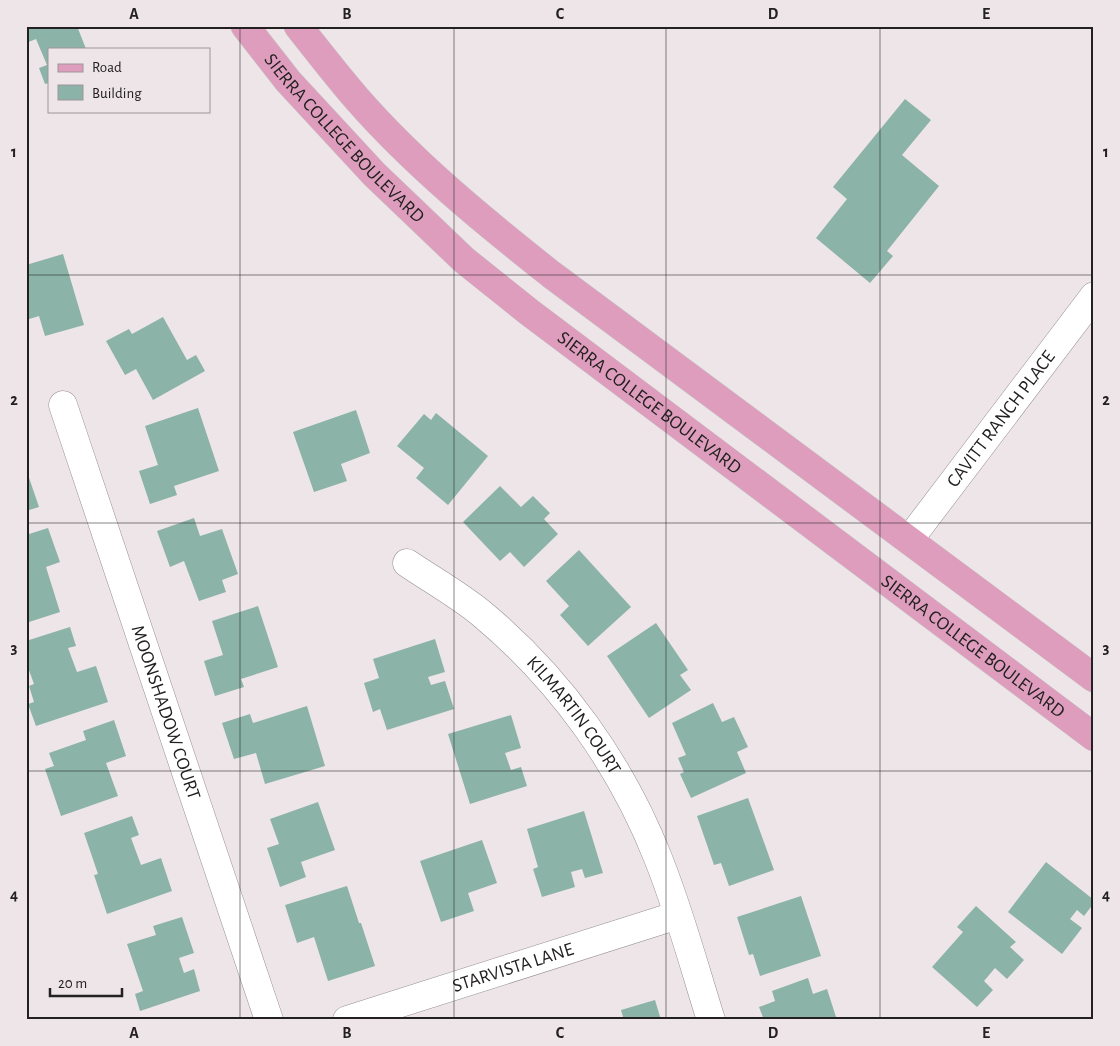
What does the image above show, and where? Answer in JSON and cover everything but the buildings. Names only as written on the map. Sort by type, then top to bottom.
[{"type":"main road","name":"SIERRA COLLEGE BOULEVARD","points":[[245,26],[288,81],[332,131],[464,260],[528,312],[1094,737]]},
{"type":"main road","name":"SIERRA COLLEGE BOULEVARD","points":[[298,26],[358,101],[400,143],[490,226],[552,276],[1094,678]]},
{"type":"street","name":"CAVITT RANCH PLACE","points":[[909,540],[1094,296]]},
{"type":"street","name":"MOONSHADOW COURT","points":[[63,404],[269,1020]]},
{"type":"street","name":"KILMARTIN COURT","points":[[407,564],[480,613],[511,639],[567,700],[609,760],[629,794],[658,858],[712,1020]]},
{"type":"street","name":"STARVISTA LANE","points":[[347,1020],[678,915]]}]
